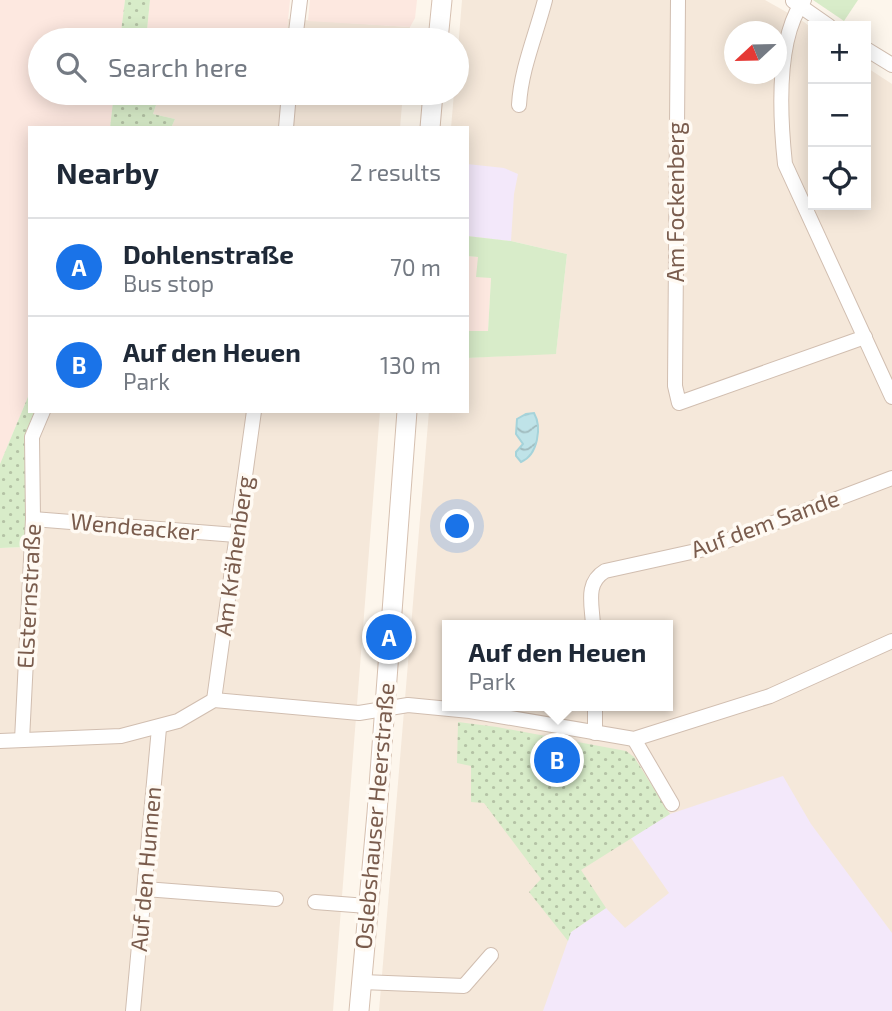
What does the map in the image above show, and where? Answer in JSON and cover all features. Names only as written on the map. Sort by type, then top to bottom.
[{"type":"main road","points":[[439,28],[442,0]]},
{"type":"main road","points":[[430,126],[432,105]]},
{"type":"main road","name":"Oslebshauser Heerstraße","points":[[359,1011],[377,813],[407,413]]},
{"type":"street","points":[[297,28],[300,0]]},
{"type":"street","points":[[519,105],[520,81],[532,50],[545,0]]},
{"type":"street","name":"Am Fockenberg","points":[[678,0],[675,386],[679,403],[865,337]]},
{"type":"street","points":[[823,21],[798,2],[784,48],[782,135],[785,164],[892,397]]},
{"type":"street","points":[[871,52],[892,65]]},
{"type":"street","points":[[286,126],[288,105]]},
{"type":"street","name":"Elsternstraße","points":[[22,740],[33,519],[32,437],[42,413]]},
{"type":"street","name":"Am Krähenberg","points":[[214,700],[254,413]]},
{"type":"street","name":"Auf dem Sande","points":[[593,620],[592,583],[605,571],[705,549],[892,478]]},
{"type":"street","name":"Wendeacker","points":[[33,519],[236,535]]},
{"type":"street","points":[[466,711],[634,739],[770,696],[892,641]]},
{"type":"street","points":[[0,741],[121,736],[178,721],[214,700],[359,713],[408,705],[442,709]]},
{"type":"street","points":[[594,733],[595,711]]},
{"type":"street","name":"Auf den Hunnen","points":[[133,1011],[159,727]]},
{"type":"street","points":[[634,739],[672,804]]},
{"type":"street","points":[[145,889],[276,899]]},
{"type":"street","points":[[315,902],[368,906]]},
{"type":"street","points":[[362,982],[464,986],[491,955]]},
{"type":"shaded area","points":[[0,0],[125,0],[122,28],[28,28],[28,105],[113,105],[110,126],[28,126],[28,397],[0,464]]},
{"type":"shaded area","points":[[150,0],[290,0],[287,28],[147,28]]},
{"type":"shaded area","points":[[310,0],[417,0],[415,18],[410,27],[308,21]]},
{"type":"shaded area","points":[[462,0],[765,0],[804,22],[808,25],[808,210],[871,210],[871,70],[892,84],[892,1011],[379,1011],[429,413],[469,413],[469,358],[556,353],[567,254],[511,241],[469,236],[469,126],[451,126],[453,105],[469,105],[469,28],[460,28]]},
{"type":"shaded area","points":[[288,19],[410,27],[410,28],[287,28]]},
{"type":"shaded area","points":[[156,105],[402,105],[400,126],[172,126],[175,119],[153,114]]},
{"type":"shaded area","points":[[469,164],[504,168],[518,174],[511,241],[469,236]]},
{"type":"shaded area","points":[[469,256],[478,257],[491,278],[488,332],[469,331]]},
{"type":"shaded area","points":[[39,413],[380,413],[333,1011],[0,1011],[0,548],[27,547]]},
{"type":"shaded area","points":[[783,776],[811,824],[892,933],[892,1011],[543,1011],[571,932],[606,908],[625,928],[669,893],[631,838],[670,814]]},
{"type":"green space","points":[[125,0],[150,0],[147,28],[122,28]]},
{"type":"green space","points":[[813,0],[858,0],[844,21]]},
{"type":"green space","points":[[113,105],[156,105],[153,114],[175,119],[172,126],[110,126]]},
{"type":"green space","points":[[469,236],[511,241],[567,254],[556,354],[469,358],[469,331],[488,331],[491,278],[476,277],[478,257],[469,256]]},
{"type":"green space","points":[[28,397],[28,413],[39,413],[27,547],[0,548],[0,464]]},
{"type":"green space","points":[[458,722],[626,751],[634,757],[670,814],[581,870],[606,908],[571,932],[568,941],[529,892],[541,879],[484,803],[471,802],[471,766],[457,763]]},
{"type":"water","points":[[534,413],[538,426],[537,440],[531,453],[521,462],[516,456],[523,444],[516,434],[517,419]]},
{"type":"place","name":"Dohlenstraße","points":[[389,637]]},
{"type":"place","name":"Auf den Heuen","points":[[557,760]]}]
